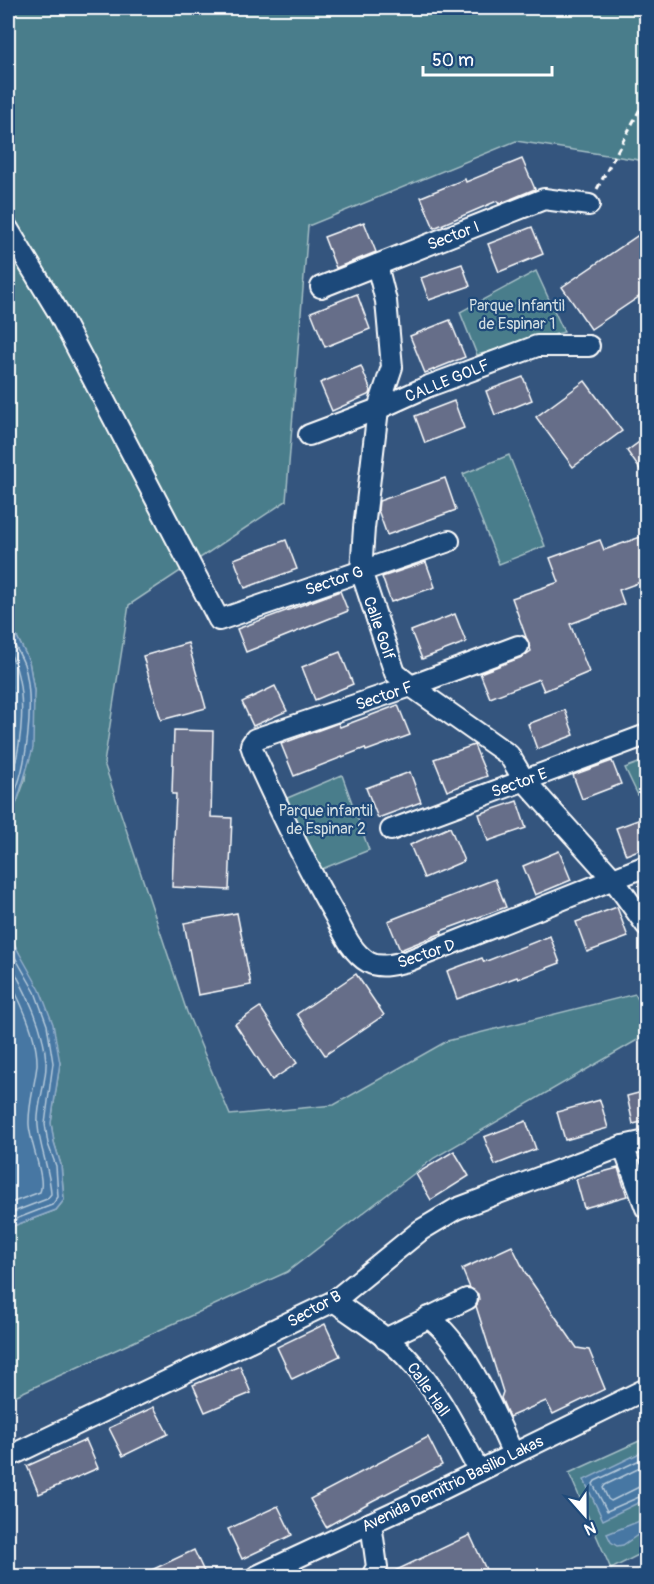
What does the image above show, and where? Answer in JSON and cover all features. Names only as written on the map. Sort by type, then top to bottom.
[{"type":"street","name":"Sector I","points":[[321,287],[544,199],[588,205]]},
{"type":"street","name":"Sector G","points":[[8,229],[57,310],[219,620],[449,541]]},
{"type":"street","name":"Calle Golf","points":[[377,265],[386,301],[392,367],[378,409],[361,571],[395,673],[509,755],[524,780],[613,879],[646,925]]},
{"type":"street","name":"CALLE GOLF","points":[[309,435],[378,409],[429,386],[537,346],[589,346]]},
{"type":"street","name":"Sector F","points":[[251,745],[255,739],[411,686],[518,646]]},
{"type":"street","name":"Sector E","points":[[392,830],[646,735]]},
{"type":"street","name":"Sector D","points":[[251,745],[305,865],[359,956],[371,964],[387,966],[408,961],[646,866]]},
{"type":"street","name":"Sector B","points":[[8,1457],[334,1301],[421,1230],[456,1209],[623,1146],[646,1141]]},
{"type":"street","points":[[623,1146],[646,1208]]},
{"type":"street","points":[[385,1339],[467,1299]]},
{"type":"street","name":"Calle Hall","points":[[334,1301],[400,1350],[424,1377],[479,1470]]},
{"type":"street","points":[[428,1317],[440,1325],[463,1354],[513,1454]]},
{"type":"street","name":"Avenida Demitrio Basilio Lakas","points":[[256,1576],[284,1571],[371,1523],[646,1389]]},
{"type":"street","points":[[371,1523],[377,1567],[372,1576]]},
{"type":"path","points":[[588,205],[646,99]]},
{"type":"green space","points":[[8,8],[646,8],[646,169],[639,160],[516,141],[308,226],[286,501],[129,605],[104,763],[187,1012],[230,1115],[334,1105],[447,1041],[635,994],[646,1012],[646,1035],[434,1158],[287,1272],[8,1399],[8,1228],[56,1210],[64,1200],[61,1165],[51,1123],[60,1063],[19,953],[8,933],[8,817],[17,802],[25,780],[34,691],[29,661],[17,637],[8,635]]},
{"type":"green space","name":"Parque Infantil de Espinar 1","points":[[536,271],[564,332],[477,355],[460,312]]},
{"type":"green space","points":[[509,455],[545,546],[499,564],[463,474]]},
{"type":"green space","points":[[646,760],[646,812],[625,768]]},
{"type":"green space","name":"Parque infantil de Espinar 2","points":[[342,775],[369,850],[317,871],[285,799]]},
{"type":"green space","points":[[646,1438],[646,1551],[611,1569],[569,1473]]},
{"type":"water","points":[[8,635],[17,637],[29,661],[34,691],[33,748],[17,802],[8,817]]},
{"type":"water","points":[[8,933],[40,990],[53,1024],[60,1063],[51,1123],[61,1165],[64,1200],[56,1210],[8,1228]]},
{"type":"water","points":[[646,1450],[646,1499],[603,1520],[584,1480]]},
{"type":"water","points":[[642,1520],[645,1530],[623,1545],[617,1546],[611,1542],[607,1534]]},
{"type":"building","points":[[522,159],[535,189],[499,204],[497,201],[434,228],[421,197],[465,179],[466,182]]},
{"type":"building","points":[[364,222],[376,252],[336,268],[324,237]]},
{"type":"building","points":[[532,227],[543,254],[499,272],[488,244]]},
{"type":"building","points":[[646,230],[646,292],[591,329],[562,287]]},
{"type":"building","points":[[462,264],[470,286],[429,300],[421,278]]},
{"type":"building","points":[[357,294],[370,329],[325,347],[311,312]]},
{"type":"building","points":[[450,320],[465,357],[425,373],[410,336]]},
{"type":"building","points":[[361,366],[371,391],[370,394],[332,411],[320,383]]},
{"type":"building","points":[[523,377],[532,400],[495,415],[486,391]]},
{"type":"building","points":[[585,381],[622,431],[573,467],[536,417]]},
{"type":"building","points":[[454,401],[464,428],[425,443],[415,416]]},
{"type":"building","points":[[646,437],[646,478],[627,451]]},
{"type":"building","points":[[445,478],[456,510],[387,535],[378,510],[379,501]]},
{"type":"building","points":[[646,535],[646,580],[619,590],[624,604],[570,624],[589,672],[544,691],[539,679],[490,698],[480,673],[522,657],[531,651],[512,598],[559,582],[550,558],[600,540],[604,550]]},
{"type":"building","points":[[286,540],[297,569],[245,588],[234,559]]},
{"type":"building","points":[[426,562],[435,587],[391,602],[382,577]]},
{"type":"building","points":[[340,591],[348,611],[246,652],[237,629]]},
{"type":"building","points":[[455,614],[466,642],[422,659],[411,631]]},
{"type":"building","points":[[188,643],[206,708],[161,720],[143,656]]},
{"type":"building","points":[[340,652],[353,684],[315,700],[302,667]]},
{"type":"building","points":[[275,686],[287,711],[253,726],[242,702]]},
{"type":"building","points":[[398,705],[410,735],[366,751],[365,748],[294,776],[281,744],[338,723],[340,727]]},
{"type":"building","points":[[565,710],[574,735],[537,749],[528,724]]},
{"type":"building","points":[[174,730],[213,731],[211,817],[232,818],[229,890],[172,887],[176,794],[172,794]]},
{"type":"building","points":[[474,745],[487,776],[447,791],[434,759]]},
{"type":"building","points":[[612,761],[621,784],[582,799],[573,775]]},
{"type":"building","points":[[410,772],[421,802],[378,818],[366,788]]},
{"type":"building","points":[[517,801],[526,828],[488,841],[479,814]]},
{"type":"building","points":[[646,817],[646,847],[626,855],[616,828]]},
{"type":"building","points":[[450,827],[464,861],[424,878],[410,845]]},
{"type":"building","points":[[559,851],[571,880],[535,895],[523,866]]},
{"type":"building","points":[[495,879],[506,907],[441,931],[442,933],[400,950],[388,921]]},
{"type":"building","points":[[617,907],[628,937],[587,952],[576,922]]},
{"type":"building","points":[[237,913],[251,985],[198,995],[184,923]]},
{"type":"building","points":[[550,936],[560,963],[457,999],[447,971],[482,958],[484,962]]},
{"type":"building","points":[[356,974],[384,1015],[325,1055],[297,1014]]},
{"type":"building","points":[[260,1007],[297,1063],[272,1080],[235,1024]]},
{"type":"building","points":[[646,1091],[646,1121],[633,1124],[627,1096]]},
{"type":"building","points":[[600,1100],[608,1128],[565,1140],[557,1112]]},
{"type":"building","points":[[526,1121],[536,1149],[495,1165],[484,1137]]},
{"type":"building","points":[[454,1151],[469,1176],[431,1200],[416,1174]]},
{"type":"building","points":[[618,1168],[627,1196],[584,1208],[576,1179]]},
{"type":"building","points":[[512,1246],[526,1274],[577,1348],[589,1350],[605,1389],[553,1414],[546,1401],[509,1417],[501,1398],[503,1392],[476,1306],[479,1300],[478,1294],[470,1288],[462,1269]]},
{"type":"building","points":[[325,1324],[340,1356],[292,1379],[277,1347]]},
{"type":"building","points":[[240,1366],[251,1393],[205,1412],[193,1385]]},
{"type":"building","points":[[154,1407],[168,1434],[123,1456],[109,1428]]},
{"type":"building","points":[[428,1437],[442,1465],[326,1527],[310,1499]]},
{"type":"building","points":[[86,1440],[98,1468],[39,1494],[27,1466]]},
{"type":"building","points":[[278,1506],[292,1535],[242,1559],[228,1529]]},
{"type":"building","points":[[470,1535],[489,1576],[385,1576],[386,1575]]},
{"type":"building","points":[[194,1550],[206,1576],[139,1576]]}]
